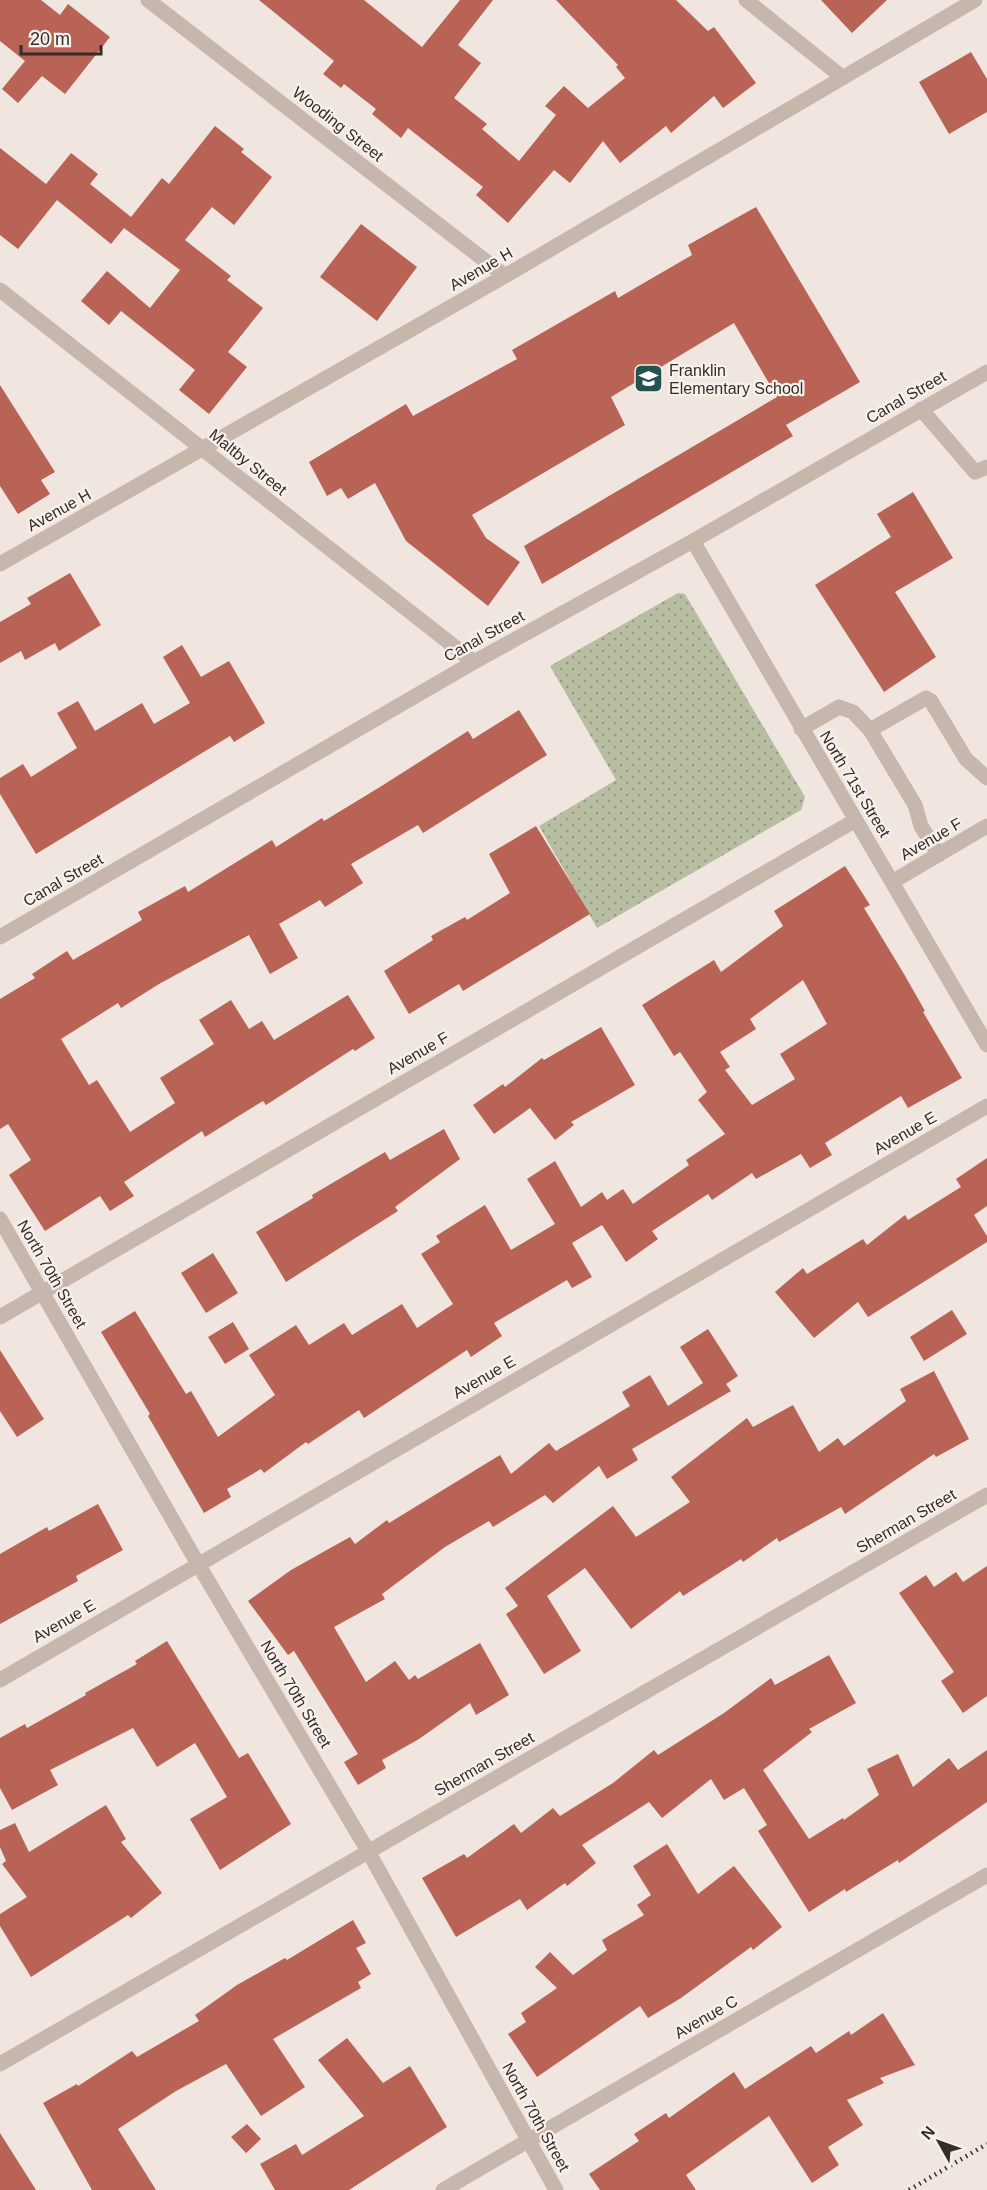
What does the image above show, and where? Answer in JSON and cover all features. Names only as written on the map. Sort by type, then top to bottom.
[{"type":"street","name":"Wooding Street","points":[[148,0],[506,276]]},
{"type":"street","points":[[746,0],[843,77]]},
{"type":"street","name":"Avenue H","points":[[0,564],[506,276],[975,0]]},
{"type":"street","name":"Maltby Street","points":[[0,290],[474,662]]},
{"type":"street","name":"Canal Street","points":[[0,937],[474,662],[693,541],[987,372]]},
{"type":"street","points":[[921,409],[975,472],[987,467]]},
{"type":"street","name":"North 71st Street","points":[[693,541],[987,1045]]},
{"type":"street","points":[[870,730],[926,698],[931,701],[971,765],[987,778]]},
{"type":"street","points":[[801,729],[838,707],[853,712],[870,730],[915,805],[921,826],[939,855]]},
{"type":"street","name":"Avenue F","points":[[0,1317],[854,820]]},
{"type":"street","name":"Avenue F","points":[[892,882],[987,826]]},
{"type":"street","name":"Avenue E","points":[[0,1680],[987,1106]]},
{"type":"street","name":"North 70th Street","points":[[0,1219],[198,1564],[368,1851],[556,2190]]},
{"type":"street","name":"Sherman Street","points":[[0,2064],[987,1495]]},
{"type":"street","name":"Avenue C","points":[[443,2190],[987,1875]]},
{"type":"green space","points":[[678,593],[685,594],[805,797],[801,810],[597,928],[539,826],[616,780],[550,666]]},
{"type":"building","points":[[0,0],[41,0],[60,15],[68,4],[110,37],[65,94],[42,76],[18,103],[2,89],[25,61],[0,41]]},
{"type":"building","points":[[259,0],[364,0],[422,47],[460,0],[493,0],[458,45],[481,63],[454,98],[487,124],[482,129],[519,161],[556,115],[545,106],[564,86],[588,108],[625,78],[616,67],[618,65],[556,0],[676,0],[708,31],[714,27],[756,83],[723,108],[714,96],[671,133],[666,126],[620,163],[603,141],[570,183],[554,170],[508,223],[476,195],[483,187],[408,128],[401,138],[372,114],[376,109],[344,84],[341,88],[323,74],[334,61]]},
{"type":"building","points":[[821,0],[887,0],[852,33]]},
{"type":"building","points":[[971,52],[987,79],[987,112],[949,134],[919,82]]},
{"type":"building","points":[[215,126],[244,149],[241,152],[272,177],[234,225],[212,207],[185,240],[231,276],[227,280],[263,308],[228,352],[247,367],[209,414],[179,390],[195,370],[121,311],[109,325],[81,301],[107,271],[150,308],[180,270],[124,228],[111,244],[57,200],[18,249],[0,235],[0,148],[46,184],[71,153],[98,174],[90,184],[131,217],[162,178],[169,184]]},
{"type":"building","points":[[756,207],[860,382],[786,425],[793,436],[542,584],[524,546],[777,397],[734,323],[611,397],[625,425],[472,515],[486,538],[520,562],[488,606],[406,541],[375,483],[348,499],[341,488],[327,496],[309,462],[406,404],[413,416],[517,359],[512,350],[615,291],[618,298],[692,255],[688,245]]},
{"type":"building","points":[[361,224],[417,267],[377,321],[320,277]]},
{"type":"building","points":[[0,385],[55,472],[41,480],[50,494],[18,514],[0,486]]},
{"type":"building","points":[[913,492],[953,558],[895,592],[936,657],[884,692],[815,585],[891,537],[877,514]]},
{"type":"building","points":[[70,573],[101,625],[59,651],[55,643],[25,660],[21,651],[0,663],[0,622],[31,604],[27,598]]},
{"type":"building","points":[[182,645],[201,677],[229,661],[265,723],[234,742],[230,736],[36,854],[0,794],[0,778],[23,764],[31,777],[77,748],[57,713],[78,701],[95,731],[142,703],[154,724],[190,703],[163,657]]},
{"type":"building","points":[[519,710],[547,755],[423,833],[418,825],[351,864],[363,883],[325,907],[320,900],[279,924],[298,958],[270,974],[249,935],[159,984],[121,1008],[118,1003],[61,1039],[89,1085],[97,1080],[130,1132],[175,1103],[160,1078],[214,1044],[199,1020],[231,1000],[249,1029],[262,1021],[274,1040],[348,995],[375,1038],[355,1051],[353,1049],[266,1105],[263,1101],[205,1137],[202,1131],[124,1182],[134,1196],[110,1211],[100,1196],[45,1231],[9,1175],[31,1160],[8,1124],[0,1129],[0,999],[35,978],[32,974],[67,951],[73,960],[142,920],[138,912],[185,886],[188,892],[272,840],[276,847],[322,818],[324,821],[468,731],[473,739]]},
{"type":"building","points":[[536,826],[590,914],[463,991],[459,984],[409,1014],[384,971],[433,940],[431,936],[465,917],[467,920],[510,893],[489,854]]},
{"type":"building","points":[[845,866],[870,905],[864,908],[962,1078],[908,1108],[901,1096],[825,1143],[832,1155],[810,1168],[801,1154],[756,1179],[752,1173],[712,1200],[708,1194],[652,1231],[658,1239],[626,1262],[602,1225],[572,1243],[592,1277],[572,1288],[567,1280],[494,1323],[502,1336],[471,1357],[467,1350],[364,1418],[359,1410],[308,1444],[306,1442],[264,1473],[261,1469],[227,1489],[231,1497],[204,1513],[148,1416],[150,1414],[101,1332],[135,1311],[186,1394],[191,1391],[218,1437],[275,1395],[249,1355],[296,1325],[309,1345],[344,1323],[352,1335],[402,1304],[417,1328],[453,1304],[421,1254],[440,1242],[436,1236],[485,1205],[511,1250],[555,1224],[527,1179],[555,1161],[581,1207],[602,1192],[607,1200],[623,1189],[633,1204],[689,1165],[686,1160],[725,1134],[698,1100],[707,1092],[680,1052],[674,1056],[642,1005],[714,960],[721,972],[783,926],[774,911]],"holes":[[[803,980],[827,1024],[780,1054],[795,1079],[752,1105],[725,1070],[730,1067],[720,1052],[756,1029],[750,1019]]]},
{"type":"building","points":[[601,1027],[635,1085],[571,1122],[574,1125],[555,1140],[530,1108],[494,1134],[473,1105],[503,1084],[505,1087],[542,1058],[544,1060]]},
{"type":"building","points":[[444,1129],[460,1159],[395,1207],[398,1211],[286,1282],[256,1232],[313,1198],[312,1195],[385,1152],[390,1160]]},
{"type":"building","points":[[987,1158],[987,1206],[974,1215],[987,1236],[987,1242],[868,1317],[858,1302],[814,1338],[775,1292],[803,1268],[807,1274],[863,1239],[867,1245],[905,1215],[908,1220],[961,1187],[956,1179]]},
{"type":"building","points":[[213,1253],[238,1293],[206,1313],[181,1273]]},
{"type":"building","points":[[952,1310],[967,1334],[924,1361],[910,1337]]},
{"type":"building","points":[[233,1322],[249,1349],[225,1364],[208,1337]]},
{"type":"building","points":[[708,1329],[738,1376],[726,1384],[731,1391],[632,1449],[638,1460],[607,1479],[599,1466],[553,1503],[545,1495],[493,1527],[489,1521],[445,1547],[382,1594],[385,1599],[334,1627],[366,1682],[395,1661],[409,1680],[415,1675],[418,1679],[480,1643],[509,1695],[476,1715],[470,1703],[419,1739],[382,1760],[386,1768],[358,1785],[344,1762],[358,1754],[294,1651],[288,1655],[248,1601],[291,1570],[350,1537],[355,1544],[387,1520],[389,1523],[500,1455],[511,1474],[549,1443],[556,1451],[630,1406],[622,1392],[650,1375],[668,1406],[703,1383],[680,1347]]},
{"type":"building","points":[[0,1350],[44,1419],[17,1437],[0,1411]]},
{"type":"building","points":[[934,1371],[969,1439],[936,1457],[934,1454],[845,1514],[841,1507],[779,1542],[777,1538],[743,1562],[741,1559],[683,1596],[680,1591],[631,1629],[585,1568],[547,1596],[581,1651],[544,1674],[506,1614],[518,1606],[505,1588],[613,1506],[636,1537],[690,1502],[671,1477],[747,1418],[753,1427],[793,1405],[819,1452],[838,1438],[844,1446],[906,1401],[900,1389]]},
{"type":"building","points":[[98,1504],[123,1550],[76,1576],[78,1581],[0,1624],[0,1554],[47,1527],[49,1531]]},
{"type":"building","points":[[987,1566],[987,1696],[963,1713],[941,1681],[954,1672],[899,1593],[926,1575],[934,1587],[956,1572],[963,1582]]},
{"type":"building","points":[[167,1641],[239,1758],[248,1753],[291,1824],[220,1870],[190,1819],[227,1797],[195,1743],[157,1767],[133,1728],[50,1770],[58,1785],[12,1810],[0,1788],[0,1738],[25,1724],[27,1728],[86,1695],[85,1693],[137,1664],[135,1661]]},
{"type":"building","points":[[829,1655],[856,1703],[809,1729],[812,1732],[763,1770],[809,1839],[843,1818],[844,1820],[879,1795],[867,1769],[898,1754],[913,1787],[949,1758],[958,1770],[987,1750],[987,1802],[899,1863],[898,1860],[809,1912],[758,1831],[767,1825],[744,1788],[724,1800],[711,1779],[662,1818],[649,1802],[582,1845],[596,1863],[567,1886],[565,1883],[527,1910],[520,1899],[456,1937],[422,1878],[464,1854],[467,1858],[514,1824],[521,1833],[553,1808],[560,1816],[613,1783],[654,1750],[658,1755],[724,1713],[771,1678],[775,1685]]},
{"type":"building","points":[[106,1805],[126,1839],[121,1842],[162,1893],[131,1918],[128,1915],[31,1977],[0,1926],[0,1914],[27,1897],[2,1864],[6,1861],[0,1847],[0,1830],[15,1823],[29,1852]]},
{"type":"building","points":[[667,1844],[698,1894],[734,1866],[782,1927],[753,1950],[751,1947],[681,1998],[648,2018],[640,2006],[537,2077],[508,2034],[526,2022],[521,2013],[557,1988],[535,1967],[550,1952],[573,1975],[607,1950],[602,1940],[644,1915],[637,1905],[651,1895],[633,1866]]},
{"type":"building","points":[[353,1920],[366,1943],[356,1948],[371,1974],[358,1982],[361,1988],[273,2039],[305,2087],[261,2116],[226,2064],[176,2091],[118,2129],[156,2190],[92,2190],[43,2103],[77,2084],[78,2086],[132,2051],[137,2057],[199,2021],[195,2015],[237,1985],[285,1958],[287,1960]]},
{"type":"building","points":[[883,2013],[915,2065],[880,2078],[884,2083],[847,2100],[863,2125],[828,2147],[839,2165],[812,2183],[769,2116],[686,2175],[696,2190],[600,2190],[589,2174],[639,2141],[634,2134],[666,2113],[669,2118],[734,2072],[745,2089],[811,2046],[816,2053],[849,2031],[851,2035]]},
{"type":"building","points":[[347,2038],[383,2083],[410,2066],[447,2127],[349,2190],[275,2190],[260,2164],[296,2144],[302,2155],[364,2116],[318,2060]]},
{"type":"building","points":[[247,2124],[261,2139],[246,2153],[231,2137]]},
{"type":"building","points":[[0,2133],[36,2190],[0,2190]]},
{"type":"railway","points":[[909,2190],[987,2144]]},
{"type":"place","name":"Franklin Elementary School","points":[[648,379]]}]
